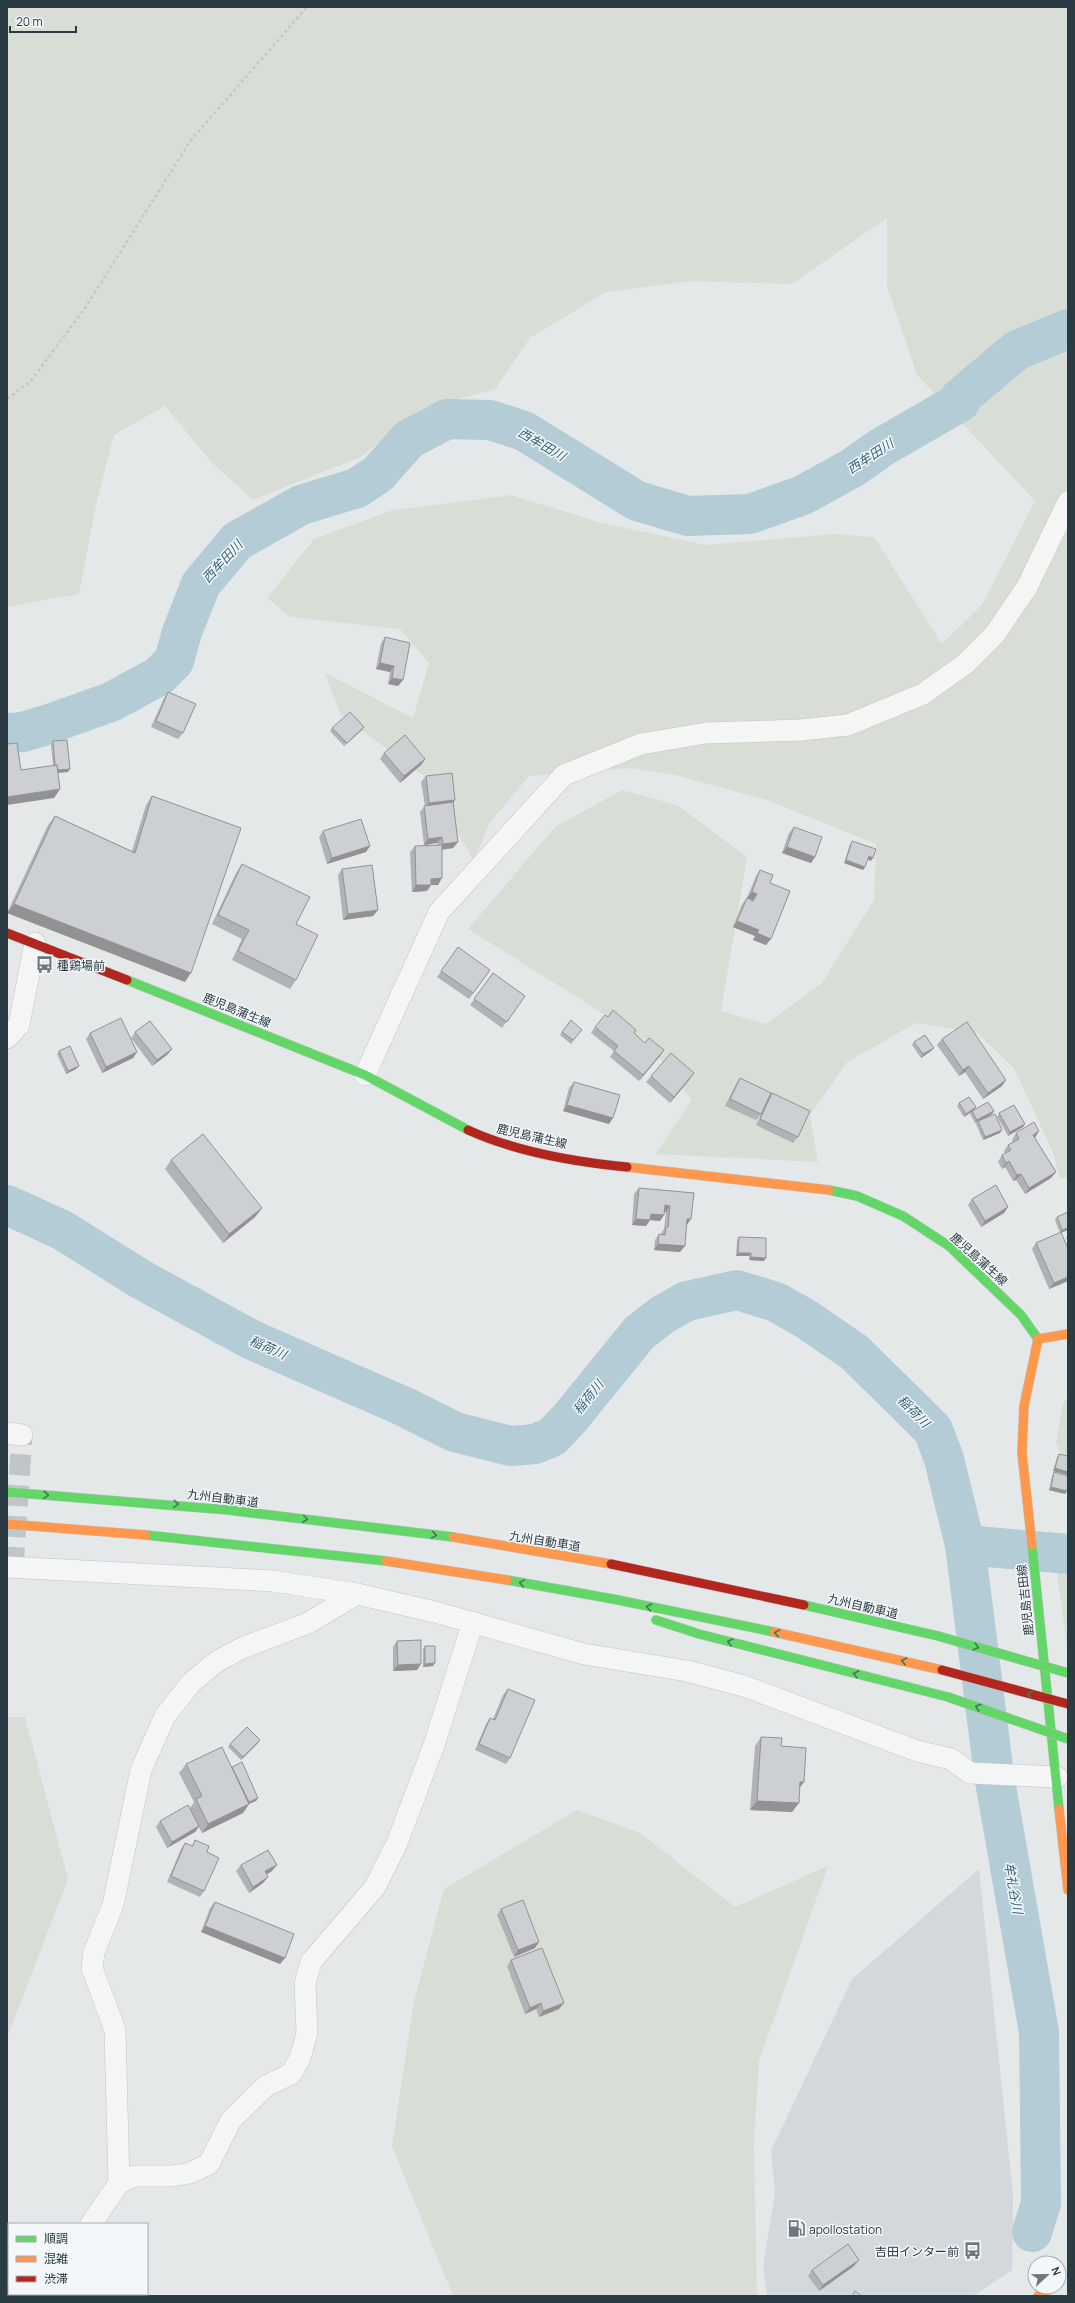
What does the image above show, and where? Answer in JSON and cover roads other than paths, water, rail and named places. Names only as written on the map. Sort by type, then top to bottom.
[{"type":"main road","name":"鹿児島蒲生線","points":[[7,932],[365,1075],[453,1123],[493,1140],[529,1150],[614,1166],[806,1186],[857,1196],[903,1216],[949,1246],[1017,1310],[1038,1339]]},
{"type":"main road","points":[[1038,1339],[1068,1334]]},
{"type":"main road","name":"鹿児島吉田線","points":[[1038,1339],[1024,1406],[1022,1453],[1068,1890]]},
{"type":"main road","name":"九州自動車道","points":[[7,1492],[182,1505],[422,1533],[595,1561],[823,1609],[938,1636],[1068,1673]]},
{"type":"main road","points":[[7,1524],[202,1540],[414,1565],[573,1592],[700,1617],[942,1670],[1068,1704]]},
{"type":"main road","points":[[573,1592],[699,1634],[948,1697],[1068,1739]]},
{"type":"street","points":[[365,1075],[439,912],[564,774],[641,744],[706,733],[801,730],[848,724],[923,694],[964,664],[995,634],[1027,587],[1068,502]]},
{"type":"street","points":[[7,1038],[19,1025],[35,943]]},
{"type":"street","points":[[7,1568],[273,1581],[357,1594],[473,1622],[584,1654],[687,1671],[744,1686],[917,1751],[951,1760],[970,1773],[1057,1777]]},
{"type":"street","points":[[119,2183],[115,2030],[92,1968],[94,1952],[113,1905],[141,1770],[165,1716],[191,1683],[216,1662],[242,1648],[308,1623],[357,1594]]},
{"type":"street","points":[[92,2223],[119,2183],[134,2176],[172,2176],[190,2173],[204,2166],[214,2156],[231,2120],[266,2086],[290,2074],[294,2068],[300,2058],[307,2033],[305,1983],[311,1962],[375,1887],[397,1843],[434,1745],[473,1622]]},
{"type":"waterway","name":"西牟田川","points":[[7,733],[23,732],[111,702],[159,676],[174,661],[182,632],[201,584],[237,541],[301,505],[357,488],[378,474],[409,439],[447,419],[490,420],[524,431],[637,501],[688,516],[750,514],[803,495],[852,468],[882,447],[960,402],[960,398],[1017,350],[1068,329]]},
{"type":"waterway","name":"稲荷川","points":[[7,1205],[62,1230],[142,1280],[252,1340],[405,1407],[455,1432],[511,1446],[535,1444],[552,1437],[570,1418],[639,1333],[662,1315],[687,1301],[737,1290],[776,1302],[806,1319],[854,1352],[933,1430],[944,1459],[965,1545],[994,1775],[1039,2032],[1041,2203],[1032,2232]]},
{"type":"waterway","name":"稲荷川","points":[[965,1545],[1068,1554]]},
{"type":"tunnel","points":[[13,1568],[22,1435]]},
{"type":"place","name":"種鶏場前","points":[[44,965]]},
{"type":"place","name":"apollostation","points":[[796,2229]]},
{"type":"place","name":"吉田インター前","points":[[972,2251]]},
{"type":"water label","name":"牟礼谷川","points":[[1014,1888]]}]
